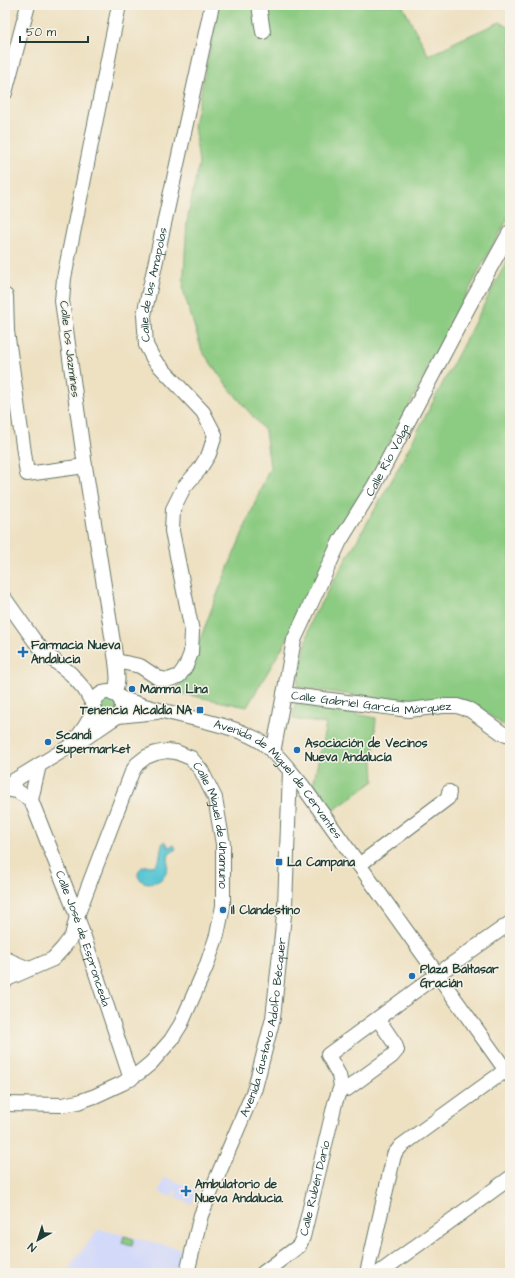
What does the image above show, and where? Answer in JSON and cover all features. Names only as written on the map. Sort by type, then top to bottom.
[{"type":"street","points":[[5,93],[28,5]]},
{"type":"street","name":"Calle los Jazmines","points":[[112,694],[117,688],[118,683],[116,661],[85,466],[62,301],[64,278],[119,5]]},
{"type":"street","name":"Calle de las Amapolas","points":[[116,661],[140,666],[158,678],[168,680],[179,676],[186,666],[191,653],[192,631],[172,531],[174,509],[184,487],[199,470],[209,454],[216,435],[203,412],[154,360],[146,345],[144,315],[212,5]]},
{"type":"street","points":[[259,5],[263,32]]},
{"type":"street","name":"Calle Río Volga","points":[[284,694],[294,640],[340,540],[374,486],[469,306],[510,232]]},
{"type":"street","points":[[6,296],[8,331],[27,474],[85,466]]},
{"type":"street","name":"Avenida de Miguel de Cervantes","points":[[5,599],[45,653],[71,674],[85,690],[94,708]]},
{"type":"street","name":"Avenida de Miguel de Cervantes","points":[[71,674],[132,703],[242,732],[263,743],[282,761],[302,786],[508,1073]]},
{"type":"street","points":[[5,788],[38,765],[81,741],[116,718],[122,709],[120,700],[112,694],[97,698],[86,725],[72,745]]},
{"type":"street","name":"Calle Gabriel García Márquez","points":[[273,753],[284,694],[409,710],[456,706],[470,710],[502,733],[510,735]]},
{"type":"street","points":[[94,708],[101,718],[109,720],[116,718]]},
{"type":"street","name":"Avenida de Miguel de Cervantes","points":[[116,718],[161,711]]},
{"type":"street","name":"Calle Miguel de Unamuno","points":[[5,982],[8,979],[53,959],[72,936],[77,916],[132,772],[137,764],[156,753],[167,751],[176,752],[191,758],[201,770],[215,798],[224,844],[223,906],[218,935],[181,1024],[171,1040],[151,1064],[123,1083],[95,1096],[78,1102],[62,1105],[5,1104]]},
{"type":"street","points":[[5,788],[17,791],[31,800],[38,765]]},
{"type":"street","name":"Avenida Gustavo Adolfo Bécquer","points":[[187,1273],[202,1215],[255,1088],[273,1018],[285,906],[290,771]]},
{"type":"street","points":[[359,865],[448,798],[449,792]]},
{"type":"street","name":"Calle José de Espronceda","points":[[31,800],[77,916],[131,1078]]},
{"type":"street","points":[[378,1019],[395,1044],[396,1050],[392,1056],[347,1089],[340,1086],[338,1075],[328,1055],[510,923]]},
{"type":"street","points":[[5,958],[29,969]]},
{"type":"street","points":[[367,1273],[394,1155],[401,1146],[508,1073]]},
{"type":"street","name":"Calle Rubén Darío","points":[[262,1273],[299,1246],[303,1237],[340,1086]]},
{"type":"street","points":[[379,1273],[510,1178]]},
{"type":"shaded area","name":"Ambulatorio de Nueva Andalucia.","points":[[164,1177],[197,1189],[192,1204],[175,1197],[177,1192],[174,1190],[172,1197],[159,1192]]},
{"type":"shaded area","points":[[99,1229],[182,1249],[176,1273],[68,1273],[71,1264]]},
{"type":"green space","points":[[219,5],[402,5],[429,56],[457,41],[500,22],[510,28],[510,215],[481,267],[292,631],[247,707],[174,692],[196,650],[218,592],[270,467],[265,431],[225,383],[202,351],[183,290],[187,221],[199,163],[194,125]]},
{"type":"green space","points":[[510,255],[510,730],[489,715],[466,702],[446,698],[405,703],[297,687],[311,620],[394,476]]},
{"type":"green space","points":[[108,697],[114,700],[117,706],[114,712],[108,715],[102,712],[99,706],[102,700]]},
{"type":"green space","points":[[296,702],[376,718],[373,763],[374,781],[330,813],[313,785],[326,724],[293,719]]},
{"type":"green space","points":[[124,1236],[134,1239],[132,1246],[122,1243]]},
{"type":"water","points":[[164,842],[167,843],[168,847],[174,845],[176,849],[169,854],[165,875],[156,882],[151,883],[142,881],[138,874],[140,869],[144,866],[152,866],[156,864],[159,860],[162,844]]},
{"type":"place","name":"Farmacia Nueva Andalucia","points":[[23,652]]},
{"type":"place","name":"Mamma Lina","points":[[132,689]]},
{"type":"place","name":"Tenencia Alcaldía NA","points":[[200,710]]},
{"type":"place","name":"Scandi Supermarket","points":[[48,742]]},
{"type":"place","name":"Asociación de Vecinos Nueva Andalucía","points":[[297,750]]},
{"type":"place","name":"La Campana","points":[[279,862]]},
{"type":"place","name":"Il Clandestino","points":[[223,910]]},
{"type":"place","name":"Plaza Baltasar Gracián","points":[[412,976]]},
{"type":"place","name":"Ambulatorio de Nueva Andalucia.","points":[[186,1191]]}]
